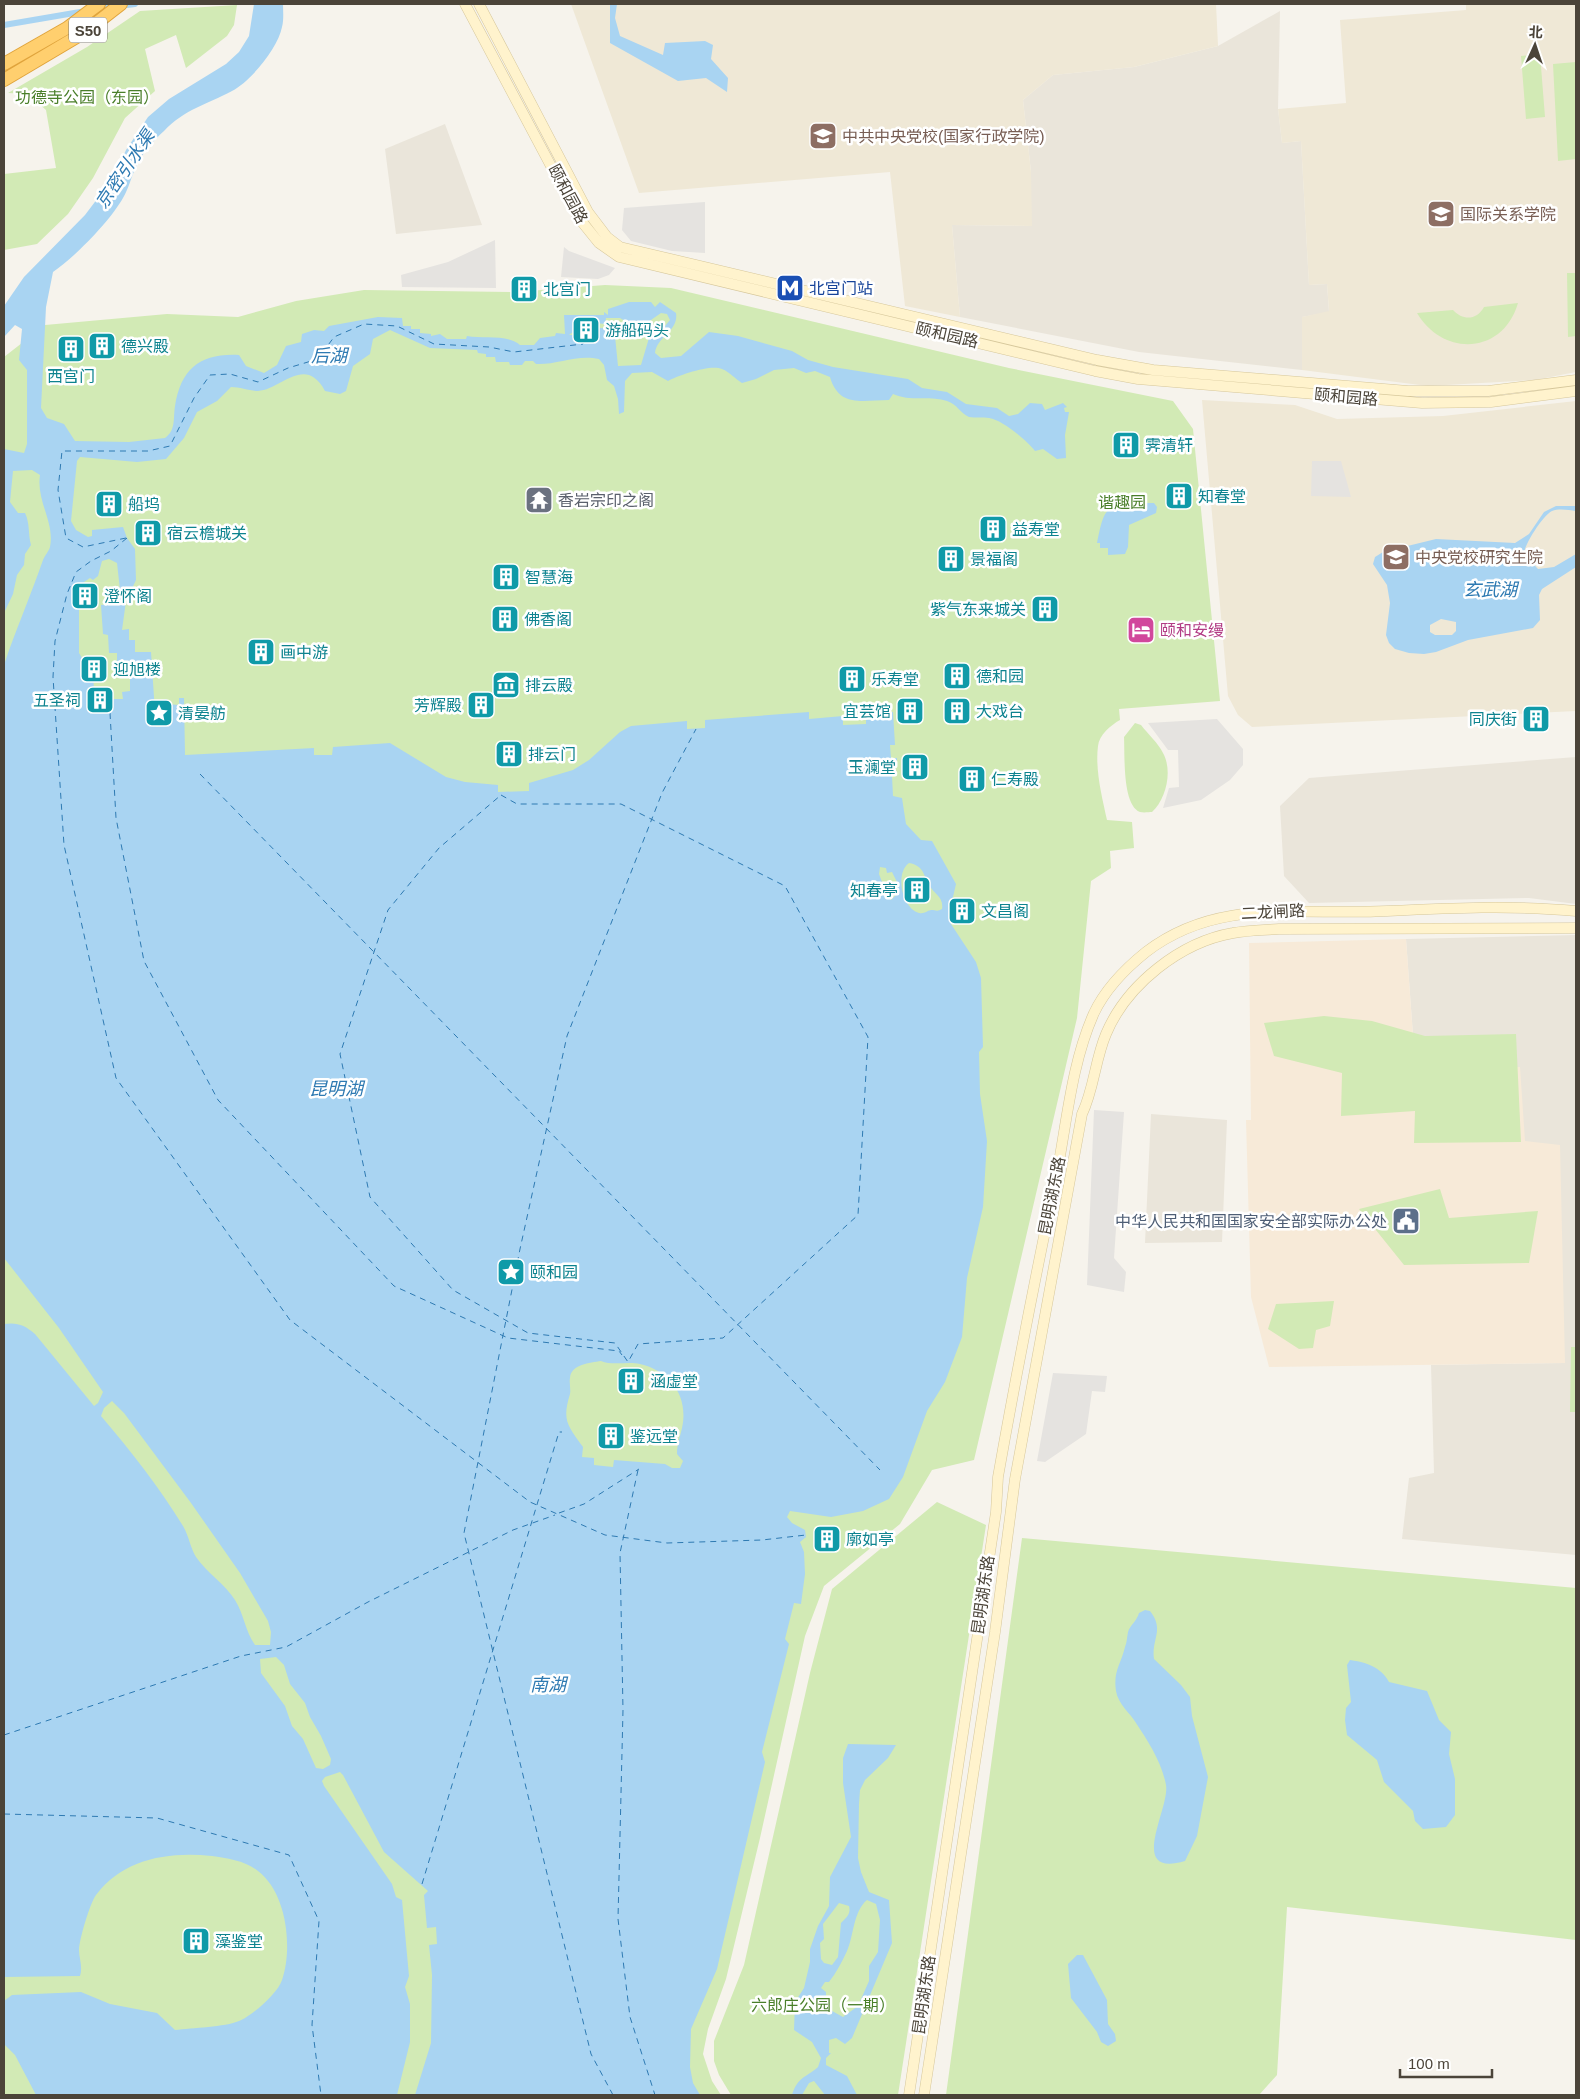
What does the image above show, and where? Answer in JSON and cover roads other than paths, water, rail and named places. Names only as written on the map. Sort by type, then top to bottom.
[{"type":"highway","name":"S50","points":[[4,64],[45,42],[99,4]]},
{"type":"highway","name":"S50","points":[[4,80],[85,32],[121,4]]},
{"type":"main road","name":"颐和园路","points":[[466,4],[578,216],[598,243],[619,256],[1095,371],[1138,379],[1422,403],[1498,401],[1576,391]]},
{"type":"main road","name":"颐和园路","points":[[479,4],[588,212],[607,237],[620,247],[1097,360],[1144,368],[1428,392],[1488,391],[1576,380]]},
{"type":"main road","name":"二龙闸路","points":[[1070,1097],[1094,1013],[1124,972],[1162,942],[1194,926],[1243,913],[1527,908],[1576,911]]},
{"type":"main road","points":[[1351,911],[1352,928]]},
{"type":"main road","name":"二龙闸路","points":[[1088,1102],[1095,1066],[1106,1033],[1140,984],[1169,960],[1198,944],[1233,933],[1279,929],[1576,928]]},
{"type":"main road","name":"昆明湖东路","points":[[909,2095],[996,1512],[998,1477],[1070,1097]]},
{"type":"main road","name":"昆明湖东路","points":[[924,2095],[995,1632],[1014,1479],[1082,1114],[1088,1102]]},
{"type":"water","name":"颐和园","points":[[254,4],[283,4],[282,27],[275,44],[263,63],[247,80],[232,91],[180,117],[160,135],[141,157],[125,194],[110,217],[81,248],[53,272],[46,307],[41,408],[47,418],[64,424],[75,441],[129,442],[165,438],[169,435],[172,428],[175,406],[182,382],[195,366],[204,360],[214,357],[239,355],[246,366],[264,373],[277,365],[286,346],[301,342],[302,334],[314,330],[324,331],[329,326],[378,317],[402,318],[403,326],[411,326],[411,329],[420,329],[420,333],[431,334],[431,336],[440,334],[447,339],[466,339],[467,336],[502,338],[509,339],[520,345],[534,345],[540,338],[555,336],[556,333],[565,334],[564,315],[604,315],[604,312],[608,315],[608,309],[629,302],[651,302],[655,307],[660,302],[676,313],[674,324],[660,342],[655,353],[661,358],[681,356],[709,332],[738,336],[792,351],[808,360],[833,367],[908,379],[922,388],[947,392],[966,404],[997,408],[1009,416],[1018,414],[1030,403],[1042,404],[1045,410],[1063,403],[1067,407],[1064,408],[1065,412],[1069,412],[1065,435],[1066,458],[1057,459],[1043,449],[1035,451],[1021,437],[1001,423],[989,418],[969,417],[947,401],[933,398],[906,398],[893,394],[889,400],[853,400],[839,394],[830,377],[815,371],[806,373],[794,368],[774,370],[756,379],[742,383],[728,372],[717,368],[695,371],[668,381],[652,372],[632,373],[625,381],[624,412],[619,414],[618,399],[614,386],[607,380],[604,365],[599,359],[583,358],[544,364],[525,361],[522,365],[510,365],[509,362],[496,362],[495,357],[486,357],[486,354],[478,353],[477,350],[430,348],[390,330],[373,339],[370,354],[353,366],[346,391],[340,394],[325,391],[317,380],[309,375],[301,374],[258,391],[231,387],[217,401],[197,412],[184,438],[166,459],[137,462],[80,457],[77,461],[71,521],[76,530],[88,537],[92,536],[92,530],[123,527],[127,538],[135,549],[136,580],[126,601],[122,630],[129,629],[129,640],[135,640],[135,652],[151,652],[156,727],[163,726],[162,700],[167,699],[167,704],[179,705],[179,698],[184,698],[185,755],[314,748],[314,755],[332,755],[333,747],[390,743],[446,777],[465,782],[498,785],[498,792],[529,791],[529,783],[573,770],[589,760],[620,732],[631,726],[687,721],[687,729],[705,728],[705,720],[809,712],[809,719],[843,716],[843,725],[866,724],[866,714],[893,712],[895,745],[890,745],[891,758],[897,758],[897,763],[895,763],[896,776],[892,776],[893,796],[902,798],[906,824],[921,840],[932,841],[956,884],[949,914],[951,924],[976,962],[981,978],[983,1047],[979,1052],[980,1094],[987,1141],[983,1207],[967,1278],[962,1337],[945,1382],[927,1411],[903,1477],[889,1499],[863,1511],[831,1517],[790,1511],[787,1517],[792,1523],[805,1530],[806,1537],[800,1542],[804,1552],[805,1574],[801,1604],[794,1603],[785,1639],[789,1644],[762,1752],[765,1762],[717,1969],[691,2029],[690,2067],[693,2083],[700,2095],[415,2095],[431,2043],[432,1975],[429,1945],[437,1944],[436,1927],[427,1928],[424,1895],[428,1891],[384,1852],[340,1772],[325,1777],[322,1781],[324,1786],[392,1884],[396,1897],[402,1900],[409,1976],[405,1987],[410,2004],[410,2042],[397,2095],[36,2095],[15,2055],[4,2044],[4,2001],[12,1995],[81,1992],[110,2004],[157,2013],[175,2030],[225,2025],[239,2021],[257,2009],[280,1985],[287,1953],[287,1937],[281,1907],[276,1893],[258,1871],[236,1860],[212,1856],[179,1855],[148,1860],[133,1866],[119,1873],[96,1895],[88,1913],[81,1938],[79,1950],[80,1976],[4,1977],[4,1324],[13,1323],[21,1325],[35,1334],[94,1406],[98,1403],[103,1392],[59,1328],[4,1258],[4,665],[43,560],[49,549],[51,538],[39,485],[40,475],[32,470],[13,471],[10,502],[18,513],[25,513],[31,545],[25,554],[24,565],[17,575],[13,594],[4,613],[4,449],[24,453],[27,444],[27,370],[19,360],[22,329],[15,325],[4,337],[4,306],[24,277],[85,215],[113,178],[126,150],[148,117],[169,99],[226,64],[239,52],[249,36]],"holes":[[[661,313],[667,314],[670,320],[649,338],[641,365],[618,366],[615,336],[606,334],[605,328],[598,328],[597,333],[591,332],[591,341],[588,340],[589,334],[581,336],[579,342],[576,335],[569,335],[573,332],[574,326],[586,324],[586,322],[605,324],[606,318],[620,318],[632,325],[641,327]],[[109,559],[117,563],[120,590],[113,591],[113,604],[101,605],[103,634],[108,635],[109,653],[117,653],[117,670],[130,672],[130,691],[122,692],[123,699],[113,699],[113,710],[89,712],[87,689],[94,689],[93,676],[79,653],[79,591],[83,590],[84,582],[90,578],[93,580],[98,576],[102,561]],[[909,863],[918,866],[931,888],[942,901],[942,909],[924,913],[913,910],[902,891],[904,868]],[[880,867],[886,868],[887,873],[892,872],[897,882],[897,894],[891,900],[878,890],[882,882],[879,874]],[[601,1361],[631,1363],[651,1367],[660,1372],[675,1387],[683,1405],[682,1428],[677,1450],[677,1454],[683,1461],[680,1468],[672,1468],[665,1464],[614,1460],[613,1467],[594,1465],[594,1458],[582,1457],[583,1447],[570,1427],[566,1410],[570,1394],[571,1373],[577,1367]],[[112,1401],[124,1413],[191,1503],[240,1573],[268,1621],[271,1632],[270,1645],[255,1645],[235,1600],[196,1557],[185,1530],[164,1497],[101,1416],[104,1408]],[[276,1657],[284,1665],[290,1684],[305,1703],[310,1717],[321,1736],[331,1759],[330,1765],[323,1769],[316,1768],[303,1739],[292,1726],[285,1706],[261,1673],[260,1659]]]},
{"type":"water","points":[[610,4],[617,4],[615,18],[620,36],[663,55],[665,43],[705,41],[713,45],[711,59],[728,78],[727,92],[706,78],[678,81],[610,43]]},
{"type":"water","points":[[1154,503],[1157,507],[1156,513],[1129,525],[1128,547],[1125,554],[1108,555],[1108,548],[1100,548],[1100,543],[1097,543],[1105,514],[1109,510],[1122,505]]},
{"type":"water","name":"玄武湖","points":[[1556,506],[1576,506],[1576,511],[1558,510],[1548,514],[1530,537],[1524,554],[1538,569],[1554,567],[1576,554],[1576,567],[1542,589],[1539,595],[1540,620],[1533,628],[1468,640],[1436,652],[1424,654],[1409,653],[1395,649],[1389,643],[1386,635],[1390,603],[1387,585],[1373,564],[1375,557],[1383,552],[1436,539],[1515,543],[1529,534],[1544,512]],"holes":[[[1441,619],[1456,622],[1456,631],[1452,635],[1435,635],[1430,632],[1430,625]]]},
{"type":"water","points":[[1145,1610],[1150,1611],[1157,1624],[1154,1659],[1181,1685],[1190,1697],[1192,1716],[1208,1777],[1197,1836],[1185,1861],[1167,1864],[1158,1860],[1154,1851],[1155,1838],[1166,1796],[1164,1777],[1150,1745],[1134,1719],[1119,1700],[1115,1684],[1116,1673],[1126,1645],[1128,1632],[1139,1613]]},
{"type":"water","points":[[1350,1660],[1372,1666],[1382,1673],[1389,1682],[1427,1691],[1439,1720],[1451,1732],[1449,1754],[1455,1779],[1455,1815],[1446,1827],[1423,1829],[1415,1821],[1413,1811],[1384,1782],[1377,1760],[1347,1735],[1346,1708],[1351,1702],[1347,1665]]},
{"type":"water","points":[[848,1744],[896,1745],[888,1758],[865,1780],[860,1790],[859,1804],[858,1858],[861,1872],[869,1892],[889,1900],[892,1943],[852,2038],[845,2044],[836,2038],[829,2040],[829,2053],[831,2053],[826,2058],[826,2065],[847,2076],[857,2095],[825,2095],[814,2081],[809,2083],[802,2095],[792,2095],[797,2084],[818,2067],[821,2058],[812,2042],[794,2030],[795,2002],[804,1988],[810,1962],[810,1949],[818,1926],[829,1906],[830,1877],[851,1837],[843,1783],[843,1758]],"holes":[[[867,1900],[876,1904],[880,1920],[878,1952],[869,1966],[869,1981],[858,2006],[843,2017],[823,2006],[822,2001],[826,1997],[826,1992],[821,1988],[825,1982],[829,1982],[841,1963],[847,1951],[859,1911]],[[839,1903],[849,1906],[849,1913],[841,1923],[838,1957],[832,1965],[824,1963],[821,1959],[820,1943],[824,1939],[823,1924]]]},
{"type":"water","points":[[1077,1955],[1083,1955],[1107,2000],[1108,2024],[1115,2034],[1116,2041],[1108,2046],[1101,2042],[1097,2032],[1071,1998],[1068,1964]]},
{"type":"waterway","points":[[96,9],[135,4]]},
{"type":"waterway","points":[[4,25],[86,11]]},
{"type":"place","name":"中共中央党校(国家行政学院)","points":[[823,136]]},
{"type":"place","name":"国际关系学院","points":[[1441,214]]},
{"type":"place","name":"北宫门站","points":[[790,288]]},
{"type":"place","name":"北宫门","points":[[524,289]]},
{"type":"place","name":"游船码头","points":[[586,330]]},
{"type":"place","name":"德兴殿","points":[[102,346]]},
{"type":"place","name":"西宫门","points":[[71,349]]},
{"type":"place","name":"霁清轩","points":[[1126,445]]},
{"type":"place","name":"知春堂","points":[[1179,496]]},
{"type":"place","name":"香岩宗印之阁","points":[[539,500]]},
{"type":"place","name":"船坞","points":[[109,504]]},
{"type":"place","name":"益寿堂","points":[[993,529]]},
{"type":"place","name":"宿云檐城关","points":[[148,533]]},
{"type":"place","name":"中央党校研究生院","points":[[1396,557]]},
{"type":"place","name":"景福阁","points":[[951,559]]},
{"type":"place","name":"智慧海","points":[[506,577]]},
{"type":"place","name":"澄怀阁","points":[[85,596]]},
{"type":"place","name":"紫气东来城关","points":[[1045,609]]},
{"type":"place","name":"佛香阁","points":[[505,619]]},
{"type":"place","name":"颐和安缦","points":[[1141,630]]},
{"type":"place","name":"画中游","points":[[261,652]]},
{"type":"place","name":"迎旭楼","points":[[94,669]]},
{"type":"place","name":"德和园","points":[[957,676]]},
{"type":"place","name":"乐寿堂","points":[[852,679]]},
{"type":"place","name":"排云殿","points":[[506,685]]},
{"type":"place","name":"五圣祠","points":[[100,700]]},
{"type":"place","name":"芳辉殿","points":[[481,705]]},
{"type":"place","name":"宜芸馆","points":[[910,711]]},
{"type":"place","name":"大戏台","points":[[957,711]]},
{"type":"place","name":"清晏舫","points":[[159,713]]},
{"type":"place","name":"同庆街","points":[[1536,719]]},
{"type":"place","name":"排云门","points":[[509,754]]},
{"type":"place","name":"玉澜堂","points":[[915,767]]},
{"type":"place","name":"仁寿殿","points":[[972,779]]},
{"type":"place","name":"知春亭","points":[[917,890]]},
{"type":"place","name":"文昌阁","points":[[962,911]]},
{"type":"place","name":"中华人民共和国国家安全部实际办公处","points":[[1406,1221]]},
{"type":"place","name":"颐和园","points":[[511,1272]]},
{"type":"place","name":"涵虚堂","points":[[631,1381]]},
{"type":"place","name":"鉴远堂","points":[[611,1436]]},
{"type":"place","name":"廓如亭","points":[[827,1539]]},
{"type":"place","name":"藻鉴堂","points":[[196,1941]]},
{"type":"park label","name":"功德寺公园（东园）","points":[[87,97]]},
{"type":"park label","name":"谐趣园","points":[[1122,502]]},
{"type":"park label","name":"六郎庄公园（一期）","points":[[823,2005]]},
{"type":"water label","name":"京密引水渠","points":[[125,169]]},
{"type":"water label","name":"后湖","points":[[329,356]]},
{"type":"water label","name":"昆明湖","points":[[336,1089]]},
{"type":"water label","name":"南湖","points":[[548,1685]]}]
